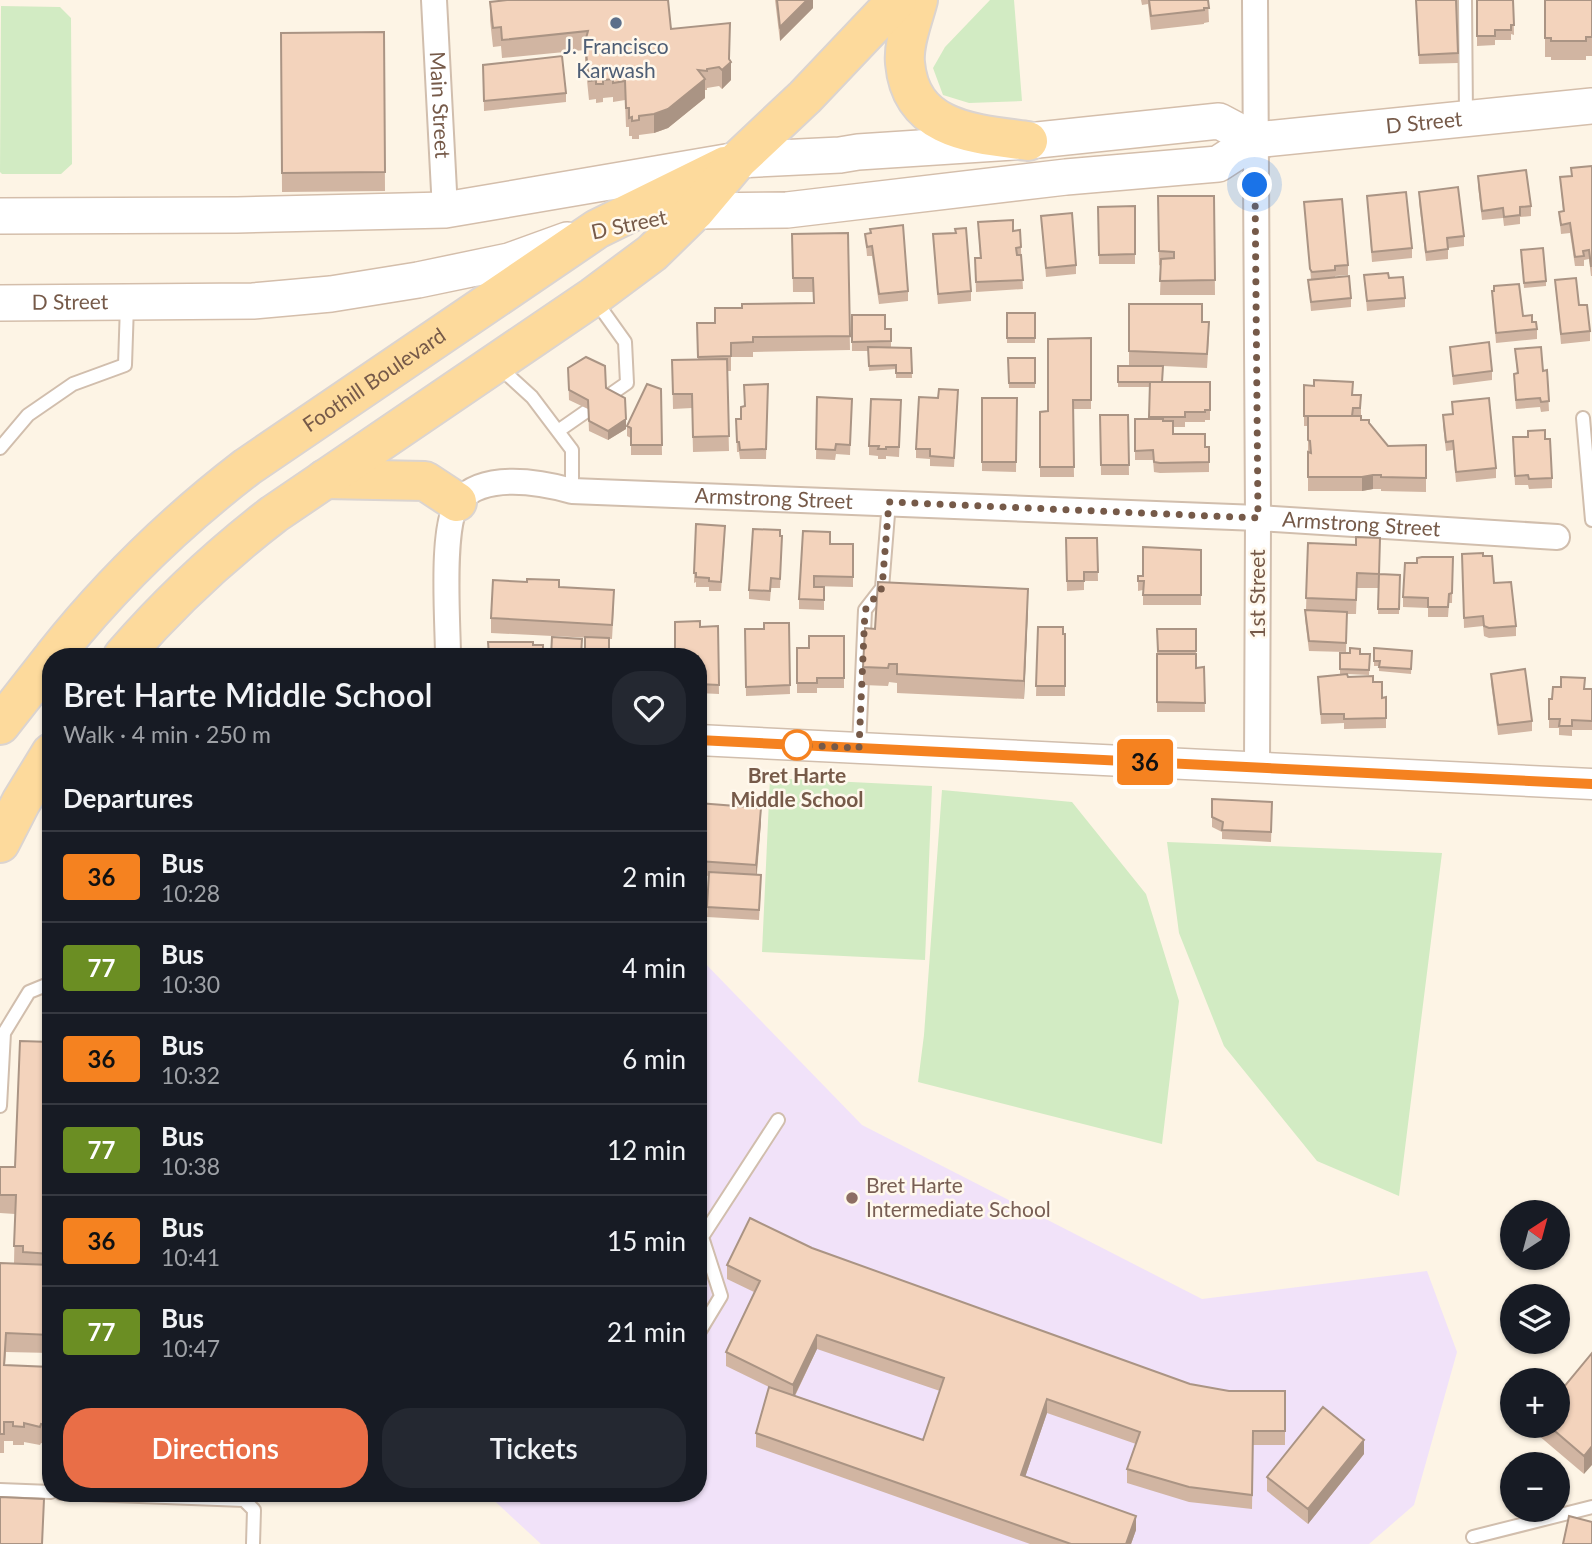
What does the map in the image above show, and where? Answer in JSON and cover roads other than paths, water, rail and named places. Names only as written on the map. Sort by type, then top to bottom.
[{"type":"main road","name":"Foothill Boulevard","points":[[130,648],[176,598],[213,563],[274,514],[593,297],[652,253],[695,211],[738,160],[831,71],[897,0]]},
{"type":"main road","points":[[918,0],[906,47],[905,63],[916,99],[928,113],[966,133],[1028,141]]},
{"type":"main road","name":"D Street","points":[[0,303],[253,301],[356,291],[509,261],[597,229],[695,211],[787,210],[1066,177],[1219,164],[1255,140],[1592,106]]},
{"type":"main road","points":[[0,216],[237,215],[444,210],[738,160],[1028,141],[1219,121],[1255,140]]},
{"type":"main road","name":"Foothill Boulevard","points":[[60,648],[116,582],[167,531],[265,454],[597,229],[738,160]]},
{"type":"main road","points":[[325,479],[425,481],[457,502]]},
{"type":"main road","name":"Foothill Boulevard","points":[[0,725],[42,671]]},
{"type":"main road","points":[[0,842],[42,768]]},
{"type":"street","name":"Main Street","points":[[434,0],[444,210]]},
{"type":"street","name":"1st Street","points":[[1255,0],[1257,767]]},
{"type":"street","name":"Armstrong Street","points":[[457,502],[472,489],[513,481],[549,484],[572,491],[1258,518],[1557,537]]},
{"type":"street","points":[[448,648],[448,529],[457,502]]},
{"type":"street","points":[[707,740],[1592,784]]},
{"type":"lane","points":[[1465,0],[1466,119]]},
{"type":"lane","points":[[558,431],[627,383],[625,342],[593,297]]},
{"type":"lane","points":[[0,448],[28,415],[73,384],[125,365],[127,302]]},
{"type":"lane","points":[[495,363],[532,397],[572,450],[572,491]]},
{"type":"lane","points":[[1583,418],[1592,520]]},
{"type":"lane","points":[[859,748],[865,610],[889,588],[889,502]]},
{"type":"lane","points":[[0,1106],[4,1033],[29,992],[42,987]]},
{"type":"lane","points":[[707,1229],[778,1120]]},
{"type":"lane","points":[[707,1253],[721,1296],[707,1319]]},
{"type":"lane","points":[[0,1490],[42,1492]]},
{"type":"lane","points":[[246,1502],[254,1510],[253,1544]]},
{"type":"lane","points":[[1473,1537],[1592,1507]]},
{"type":"place","name":"J. Francisco Karwash","points":[[616,23]]},
{"type":"place","name":"Bret Harte Middle School","points":[[797,745]]},
{"type":"place","name":"Bret Harte Intermediate School","points":[[852,1198]]}]
